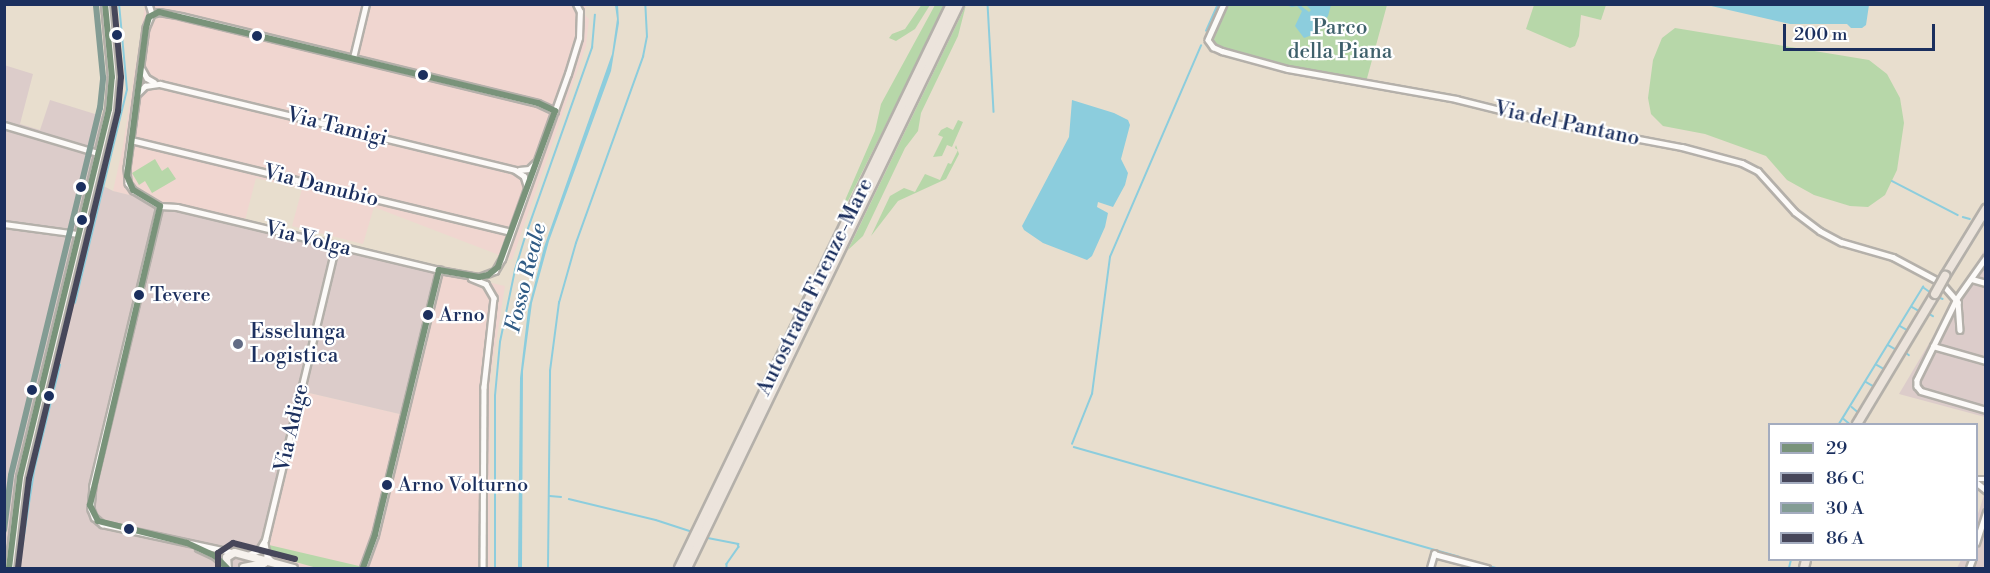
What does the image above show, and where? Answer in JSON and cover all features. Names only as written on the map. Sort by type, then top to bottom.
[{"type":"highway","name":"Autostrada Firenze-Mare","points":[[688,568],[702,528],[951,4]]},
{"type":"highway","name":"Autostrada Firenze-Mare","points":[[702,528],[959,4]]},
{"type":"highway","points":[[677,568],[702,528]]},
{"type":"main road","points":[[9,568],[20,477],[112,87],[105,4]]},
{"type":"main road","points":[[1856,423],[1986,209]]},
{"type":"main road","points":[[239,553],[244,559],[242,568],[273,563]]},
{"type":"main road","points":[[227,568],[226,557],[239,553],[293,568]]},
{"type":"street","points":[[149,4],[152,14],[165,13],[353,58],[538,103],[555,111]]},
{"type":"street","points":[[353,58],[366,4]]},
{"type":"street","name":"Via Volga","points":[[152,14],[147,21],[131,140],[128,183],[143,197],[160,206],[177,207],[466,276],[484,276],[495,271],[555,111],[579,38],[580,15],[576,4]]},
{"type":"street","name":"Via del Pantano","points":[[1224,4],[1208,40],[1213,47],[1222,51],[1288,69],[1456,99],[1544,121],[1682,147],[1742,163],[1758,171],[1795,212],[1820,231],[1841,242],[1893,257],[1936,280]]},
{"type":"street","points":[[141,65],[147,78],[160,84]]},
{"type":"street","points":[[137,95],[145,86],[160,84]]},
{"type":"street","name":"Via Tamigi","points":[[160,84],[515,170]]},
{"type":"street","points":[[4,125],[98,153]]},
{"type":"street","name":"Via Danubio","points":[[131,140],[511,232]]},
{"type":"street","points":[[515,170],[529,168],[537,161]]},
{"type":"street","points":[[515,170],[525,178],[526,191]]},
{"type":"street","points":[[160,206],[90,499],[91,509],[98,521],[135,532],[239,553],[256,552],[265,540]]},
{"type":"street","points":[[4,224],[78,234]]},
{"type":"street","name":"Via Adige","points":[[265,540],[336,245]]},
{"type":"street","points":[[1986,258],[1957,299],[1917,380],[1917,386],[1921,391],[1986,410]]},
{"type":"street","points":[[369,568],[439,270]]},
{"type":"street","points":[[466,276],[486,284],[494,298],[483,387],[483,568]]},
{"type":"street","points":[[1972,279],[1986,283]]},
{"type":"street","points":[[1945,287],[1957,299],[1961,313],[1960,330]]},
{"type":"street","points":[[1933,346],[1986,361]]},
{"type":"street","points":[[1978,540],[1986,513]]},
{"type":"street","points":[[265,540],[268,558],[283,566]]},
{"type":"street","points":[[187,543],[215,556],[227,568]]},
{"type":"street","points":[[363,568],[372,548]]},
{"type":"street","points":[[1430,568],[1434,554],[1487,568]]},
{"type":"shaded area","points":[[145,5],[586,5],[585,15],[589,19],[586,46],[512,260],[374,207],[363,244],[292,226],[302,189],[256,178],[244,224],[113,191],[123,146]]},
{"type":"shaded area","points":[[4,65],[33,74],[20,124],[40,130],[50,100],[111,119],[96,182],[113,191],[438,271],[404,415],[305,392],[263,556],[243,568],[17,568],[5,565]]},
{"type":"shaded area","points":[[1985,249],[1985,417],[1899,394]]},
{"type":"shaded area","points":[[438,271],[505,286],[490,381],[490,568],[243,568],[263,556],[305,392],[404,415]]},
{"type":"shaded area","points":[[1985,492],[1985,568],[1957,568],[1960,561],[1978,561],[1978,514]]},
{"type":"green space","points":[[922,4],[930,5],[915,29],[896,41],[889,38],[892,34],[905,29]]},
{"type":"green space","points":[[1534,4],[1606,5],[1601,20],[1581,15],[1579,36],[1575,46],[1570,48],[1526,29]]},
{"type":"green space","points":[[935,5],[945,5],[840,217],[875,131],[881,104]]},
{"type":"green space","points":[[966,5],[958,36],[921,113],[918,131],[905,148],[863,236],[848,250]]},
{"type":"green space","name":"Parco della Piana","points":[[1227,5],[1387,5],[1366,82],[1290,67],[1215,45],[1212,36]]},
{"type":"green space","points":[[1675,28],[1869,60],[1887,74],[1900,98],[1904,123],[1897,170],[1885,195],[1868,207],[1850,206],[1814,195],[1787,180],[1766,156],[1705,134],[1663,126],[1651,114],[1648,98],[1653,60],[1662,38]]},
{"type":"green space","points":[[958,120],[963,122],[952,147],[947,145],[942,156],[933,157],[943,137],[938,135],[941,130],[947,127],[953,130]]},
{"type":"green space","points":[[958,150],[959,154],[946,179],[898,201],[871,236],[890,196],[904,188],[915,192],[925,174],[940,180],[948,163],[951,164]]},
{"type":"green space","points":[[155,159],[162,171],[168,167],[176,179],[152,193],[145,181],[139,185],[132,173]]},
{"type":"green space","points":[[269,545],[359,567],[317,568],[274,556],[270,553]]},
{"type":"water","points":[[615,5],[618,5],[619,23],[611,71],[549,241],[532,303],[523,371],[522,568],[518,568],[520,378],[528,310],[544,247],[612,54],[617,19]]},
{"type":"water","points":[[1284,5],[1300,5],[1309,12],[1311,10],[1306,5],[1331,5],[1328,16],[1312,35],[1304,38],[1295,26],[1302,11],[1297,6]]},
{"type":"water","points":[[1707,5],[1869,5],[1866,25],[1862,28],[1851,28],[1847,24],[1790,24]]},
{"type":"water","points":[[1072,100],[1114,113],[1128,120],[1130,125],[1121,159],[1128,173],[1125,185],[1113,207],[1098,202],[1097,207],[1108,213],[1105,227],[1092,256],[1087,260],[1043,243],[1024,230],[1022,226],[1069,137]]},
{"type":"waterway","points":[[75,303],[127,90],[119,4]]},
{"type":"waterway","points":[[548,568],[550,371],[559,303],[576,243],[643,57],[647,37],[645,4]]},
{"type":"waterway","points":[[988,4],[994,112]]},
{"type":"waterway","points":[[1206,31],[1218,4]]},
{"type":"waterway","name":"Fosso Reale","points":[[495,568],[495,396],[500,342],[515,270],[525,237],[592,48],[595,15]]},
{"type":"waterway","points":[[1072,444],[1092,394],[1110,257],[1201,46]]},
{"type":"waterway","points":[[1892,181],[1958,215]]},
{"type":"waterway","points":[[1963,217],[1970,219]]},
{"type":"waterway","points":[[1840,423],[1923,287],[1930,292]]},
{"type":"waterway","points":[[1938,297],[1943,299]]},
{"type":"waterway","points":[[1912,307],[1919,311]]},
{"type":"waterway","points":[[1928,313],[1933,316]]},
{"type":"waterway","points":[[1900,326],[1907,330]]},
{"type":"waterway","points":[[1888,345],[1895,349]]},
{"type":"waterway","points":[[1905,352],[1909,355]]},
{"type":"waterway","points":[[22,548],[34,471],[60,365]]},
{"type":"waterway","points":[[1877,365],[1884,369]]},
{"type":"waterway","points":[[1866,382],[1873,386]]},
{"type":"waterway","points":[[1852,407],[1858,412]]},
{"type":"waterway","points":[[1844,419],[1849,423]]},
{"type":"waterway","points":[[1074,447],[1459,557]]},
{"type":"waterway","points":[[550,496],[561,497]]},
{"type":"waterway","points":[[569,499],[656,520],[689,531]]},
{"type":"waterway","points":[[708,538],[738,544],[739,547],[727,564],[727,568]]},
{"type":"waterway","points":[[1463,559],[1497,568]]},
{"type":"waterway","points":[[1789,568],[1791,561]]},
{"type":"transit line","name":"29","points":[[9,568],[20,477],[109,109],[112,77],[105,4]]},
{"type":"transit line","points":[[18,568],[29,479],[118,111],[121,77],[114,4]]},
{"type":"transit line","points":[[4,530],[11,475],[100,108],[103,77],[96,5]]},
{"type":"transit line","name":"29","points":[[227,568],[215,556],[187,543],[98,521],[90,505],[160,206],[133,190],[127,176],[146,28],[149,17],[159,12],[538,103],[555,111],[498,267],[488,275],[479,277],[439,270],[375,535],[363,568]]},
{"type":"transit line","points":[[218,568],[218,553],[233,543],[295,559]]},
{"type":"place","name":"Tevere","points":[[139,295]]},
{"type":"place","name":"Arno","points":[[428,315]]},
{"type":"place","name":"Esselunga Logistica","points":[[238,344]]},
{"type":"place","name":"Arno Volturno","points":[[387,485]]}]
